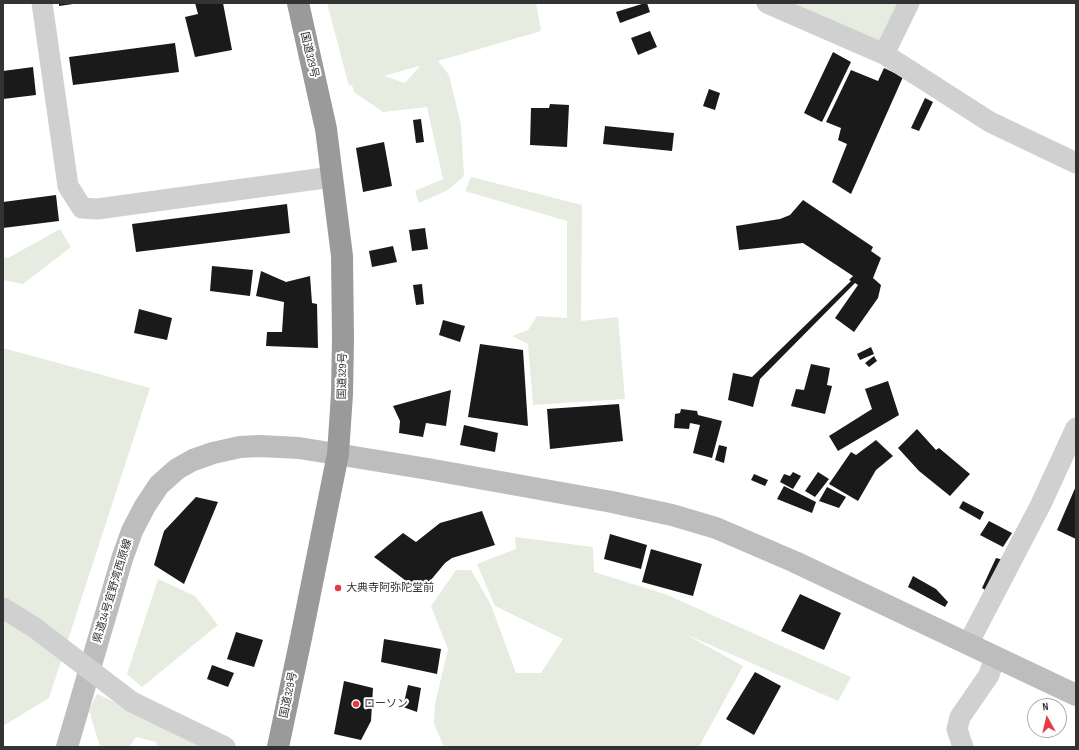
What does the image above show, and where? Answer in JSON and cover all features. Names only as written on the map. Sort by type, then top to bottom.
[{"type":"highway","name":"国道329号","points":[[278,747],[338,454],[342,394],[342,256],[326,129],[298,3]]},
{"type":"street","points":[[42,3],[68,186],[82,208],[97,209],[332,177]]},
{"type":"street","points":[[767,3],[884,54],[990,122],[1076,163]]},
{"type":"street","points":[[884,54],[909,3]]},
{"type":"street","points":[[968,644],[1041,504],[1076,428]]},
{"type":"street","name":"県道34号宜野湾西原線","points":[[67,747],[122,559],[132,531],[145,506],[159,485],[177,469],[193,460],[213,453],[240,447],[282,447],[338,454],[612,502],[716,528],[795,562],[1076,695]]},
{"type":"street","points":[[3,608],[35,628],[132,702],[225,747]]},
{"type":"street","points":[[963,747],[958,729],[960,717],[989,675],[995,657]]},
{"type":"shaded area","points":[[327,3],[536,3],[541,31],[438,61],[449,75],[461,125],[464,176],[448,190],[419,203],[415,191],[443,179],[427,107],[383,112],[354,92],[352,85],[349,86]],"holes":[[[420,66],[405,83],[384,76]]]},
{"type":"shaded area","points":[[794,3],[900,3],[880,43]]},
{"type":"shaded area","points":[[471,177],[582,205],[581,321],[618,317],[625,399],[533,405],[528,344],[512,336],[528,330],[537,316],[567,318],[567,221],[465,191]]},
{"type":"shaded area","points":[[60,229],[71,247],[23,284],[3,280],[3,257],[8,258]]},
{"type":"shaded area","points":[[3,348],[150,388],[49,698],[3,726]]},
{"type":"shaded area","points":[[515,537],[593,547],[594,572],[665,594],[851,677],[838,701],[685,634],[743,666],[699,747],[444,747],[434,724],[435,704],[448,649],[431,606],[456,570],[471,570],[491,605],[516,673],[541,673],[563,639],[495,606],[477,564],[516,549]]},
{"type":"shaded area","points":[[158,579],[195,596],[218,625],[142,687],[127,674]]},
{"type":"shaded area","points":[[97,694],[175,730],[203,747],[157,747],[156,742],[136,737],[129,747],[100,747],[89,710]]},
{"type":"building","points":[[59,3],[72,3],[73,4],[59,6]]},
{"type":"building","points":[[195,3],[223,3],[232,50],[195,57],[185,17],[198,14]]},
{"type":"building","points":[[647,3],[650,12],[620,23],[616,12]]},
{"type":"building","points":[[650,31],[657,47],[638,55],[631,38]]},
{"type":"building","points":[[175,43],[179,72],[73,85],[69,57]]},
{"type":"building","points":[[833,52],[851,62],[822,122],[804,113]]},
{"type":"building","points":[[33,67],[36,95],[3,99],[3,71]]},
{"type":"building","points":[[884,68],[903,77],[851,194],[832,182],[847,144],[838,140],[841,128],[826,122],[851,70],[878,81]]},
{"type":"building","points":[[709,89],[720,93],[715,110],[703,106]]},
{"type":"building","points":[[925,98],[933,102],[919,131],[911,128]]},
{"type":"building","points":[[550,104],[569,105],[567,147],[530,145],[531,108],[549,108]]},
{"type":"building","points":[[421,119],[424,142],[416,143],[413,120]]},
{"type":"building","points":[[605,126],[674,133],[672,151],[603,144]]},
{"type":"building","points":[[384,142],[392,186],[363,192],[356,148]]},
{"type":"building","points":[[56,195],[59,221],[3,228],[3,202]]},
{"type":"building","points":[[803,200],[873,247],[871,251],[881,258],[873,278],[881,285],[878,298],[854,332],[835,318],[858,285],[855,283],[760,379],[753,407],[728,400],[733,373],[752,377],[851,281],[849,280],[853,276],[803,243],[739,250],[736,226],[780,219],[790,215]]},
{"type":"building","points":[[287,204],[290,233],[136,252],[132,224]]},
{"type":"building","points":[[425,228],[428,249],[412,251],[409,230]]},
{"type":"building","points":[[393,246],[397,262],[372,267],[369,251]]},
{"type":"building","points":[[212,266],[253,270],[250,296],[210,291]]},
{"type":"building","points":[[261,271],[286,282],[310,276],[312,303],[317,304],[318,348],[266,346],[267,332],[282,332],[284,302],[256,296]]},
{"type":"building","points":[[422,284],[424,304],[416,305],[413,285]]},
{"type":"building","points":[[139,309],[172,318],[167,340],[134,333]]},
{"type":"building","points":[[443,320],[465,326],[460,342],[439,335]]},
{"type":"building","points":[[480,344],[523,350],[528,426],[468,417]]},
{"type":"building","points":[[871,347],[874,354],[860,360],[857,354]]},
{"type":"building","points":[[874,356],[877,361],[869,367],[865,363]]},
{"type":"building","points":[[811,364],[830,368],[827,385],[832,386],[825,414],[791,406],[796,389],[804,390]]},
{"type":"building","points":[[888,381],[899,415],[838,451],[829,436],[872,409],[865,389]]},
{"type":"building","points":[[451,390],[446,426],[426,423],[423,437],[399,433],[400,421],[393,406]]},
{"type":"building","points":[[619,404],[623,441],[550,449],[547,409]]},
{"type":"building","points":[[681,409],[697,411],[698,415],[722,421],[712,458],[693,453],[700,425],[690,423],[689,429],[674,428],[675,414],[680,413]]},
{"type":"building","points":[[464,425],[498,433],[495,452],[460,445]]},
{"type":"building","points":[[917,429],[936,450],[939,448],[970,474],[950,496],[919,471],[898,448]]},
{"type":"building","points":[[876,440],[893,456],[876,470],[858,501],[829,484],[851,452],[856,455]]},
{"type":"building","points":[[719,445],[727,447],[724,463],[715,460]]},
{"type":"building","points":[[793,472],[801,476],[793,489],[780,482],[784,474],[790,476]]},
{"type":"building","points":[[818,472],[829,479],[815,497],[805,491]]},
{"type":"building","points":[[754,474],[768,480],[765,486],[751,480]]},
{"type":"building","points":[[784,486],[816,502],[812,513],[777,499]]},
{"type":"building","points":[[1076,486],[1076,539],[1057,530]]},
{"type":"building","points":[[827,487],[846,497],[839,508],[819,501]]},
{"type":"building","points":[[196,497],[218,502],[184,584],[154,565],[164,531]]},
{"type":"building","points":[[963,501],[984,512],[980,520],[959,508]]},
{"type":"building","points":[[482,511],[495,545],[452,558],[445,563],[421,592],[374,557],[403,533],[416,542],[440,523]]},
{"type":"building","points":[[989,521],[1012,533],[1003,547],[980,535]]},
{"type":"building","points":[[610,534],[647,545],[641,569],[604,559]]},
{"type":"building","points":[[651,549],[702,564],[693,596],[642,582]]},
{"type":"building","points":[[996,558],[1004,560],[987,591],[982,588]]},
{"type":"building","points":[[913,576],[936,589],[948,602],[945,607],[908,587]]},
{"type":"building","points":[[800,594],[841,613],[824,650],[781,631]]},
{"type":"building","points":[[236,632],[263,640],[254,667],[227,659]]},
{"type":"building","points":[[384,639],[441,649],[437,674],[381,662]]},
{"type":"building","points":[[212,665],[234,673],[228,687],[207,679]]},
{"type":"building","points":[[755,672],[781,686],[754,735],[726,719]]},
{"type":"building","name":"ローソン","points":[[344,681],[373,688],[371,721],[361,740],[334,734]]},
{"type":"building","points":[[408,685],[421,688],[417,712],[403,707]]},
{"type":"place","name":"大典寺阿弥陀堂前","points":[[338,588]]},
{"type":"place","name":"ローソン","points":[[356,704]]}]
